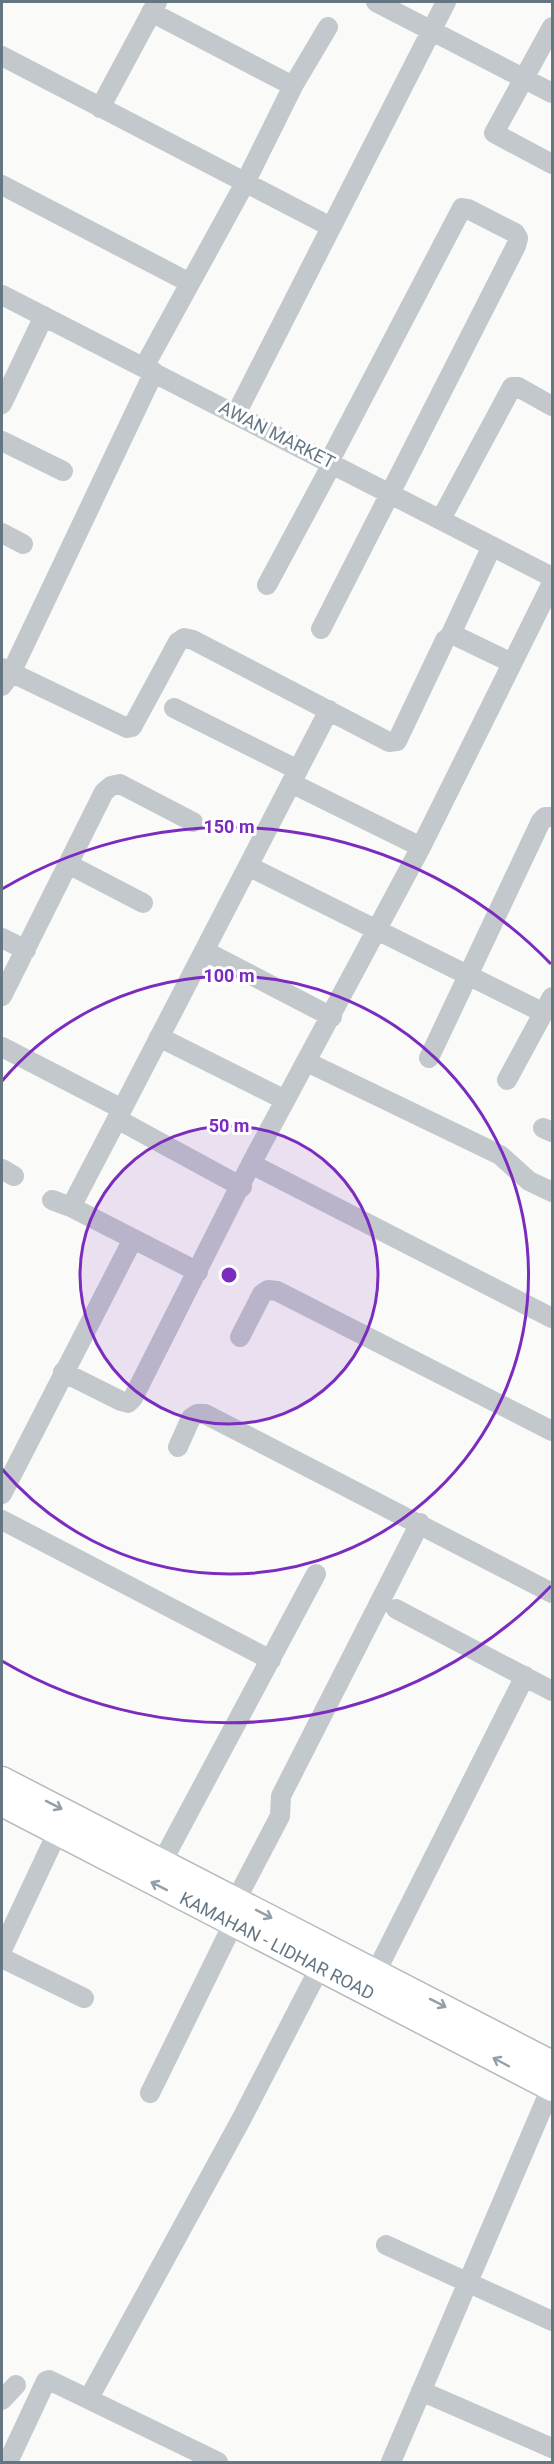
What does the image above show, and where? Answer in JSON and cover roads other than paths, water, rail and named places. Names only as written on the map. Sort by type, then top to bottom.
[{"type":"main road","name":"KAMAHAN - LIDHAR ROAD","points":[[2,1779],[552,2063]]},
{"type":"main road","name":"KAMAHAN - LIDHAR ROAD","points":[[2,1804],[552,2088]]},
{"type":"street","points":[[376,2],[552,93]]},
{"type":"street","points":[[236,414],[446,2]]},
{"type":"street","points":[[100,108],[154,7],[293,86]]},
{"type":"street","points":[[328,27],[293,86],[245,183],[190,283],[5,676],[127,728],[132,727],[178,642],[184,638],[193,640],[389,742],[397,741],[492,546]]},
{"type":"street","points":[[552,27],[494,133],[552,164]]},
{"type":"street","points":[[2,56],[331,227]]},
{"type":"street","points":[[2,185],[190,283]]},
{"type":"street","points":[[267,585],[462,208],[515,233],[518,238],[516,246],[321,629]]},
{"type":"street","name":"AWAN MARKET","points":[[2,295],[552,577]]},
{"type":"street","points":[[2,404],[44,316]]},
{"type":"street","points":[[441,519],[512,387],[518,387],[552,406]]},
{"type":"street","points":[[2,441],[63,471]]},
{"type":"street","points":[[2,533],[23,544]]},
{"type":"street","points":[[63,1372],[128,1403],[133,1398],[242,1187],[251,1164],[421,848],[552,583]]},
{"type":"street","points":[[450,636],[456,636],[512,663]]},
{"type":"street","points":[[174,708],[421,848]]},
{"type":"street","points":[[71,1207],[329,710]]},
{"type":"street","points":[[2,996],[104,792],[111,786],[120,784],[193,822]]},
{"type":"street","points":[[429,1058],[541,821],[545,817],[552,818]]},
{"type":"street","points":[[68,864],[143,903]]},
{"type":"street","points":[[248,866],[467,975],[548,1005],[507,1080]]},
{"type":"street","points":[[2,938],[26,950]]},
{"type":"street","points":[[205,951],[332,1017]]},
{"type":"street","points":[[159,1037],[285,1100]]},
{"type":"street","points":[[2,1047],[242,1187]]},
{"type":"street","points":[[307,1062],[500,1155],[529,1181],[552,1192]]},
{"type":"street","points":[[251,1164],[552,1318]]},
{"type":"street","points":[[52,1200],[71,1207],[198,1272]]},
{"type":"street","points":[[2,1494],[132,1239]]},
{"type":"street","points":[[240,1337],[262,1294],[268,1290],[277,1291],[552,1431]]},
{"type":"street","points":[[178,1447],[191,1418],[197,1414],[205,1414],[552,1593]]},
{"type":"street","points":[[2,1520],[271,1660]]},
{"type":"street","points":[[236,1900],[280,1816],[281,1796],[420,1523]]},
{"type":"street","points":[[162,1862],[316,1574]]},
{"type":"street","points":[[396,1609],[552,1691]]},
{"type":"street","points":[[376,1972],[525,1676]]},
{"type":"street","points":[[2,1950],[57,1833]]},
{"type":"street","points":[[150,2093],[233,1924]]},
{"type":"street","points":[[2,1958],[84,1998]]},
{"type":"street","points":[[89,2398],[242,2118],[320,1967]]},
{"type":"street","points":[[390,2463],[552,2088]]},
{"type":"street","points":[[386,2245],[552,2320]]},
{"type":"street","points":[[8,2463],[46,2381],[52,2380],[218,2463]]},
{"type":"street","points":[[2,2400],[15,2385]]},
{"type":"street","points":[[421,2391],[552,2448]]}]
